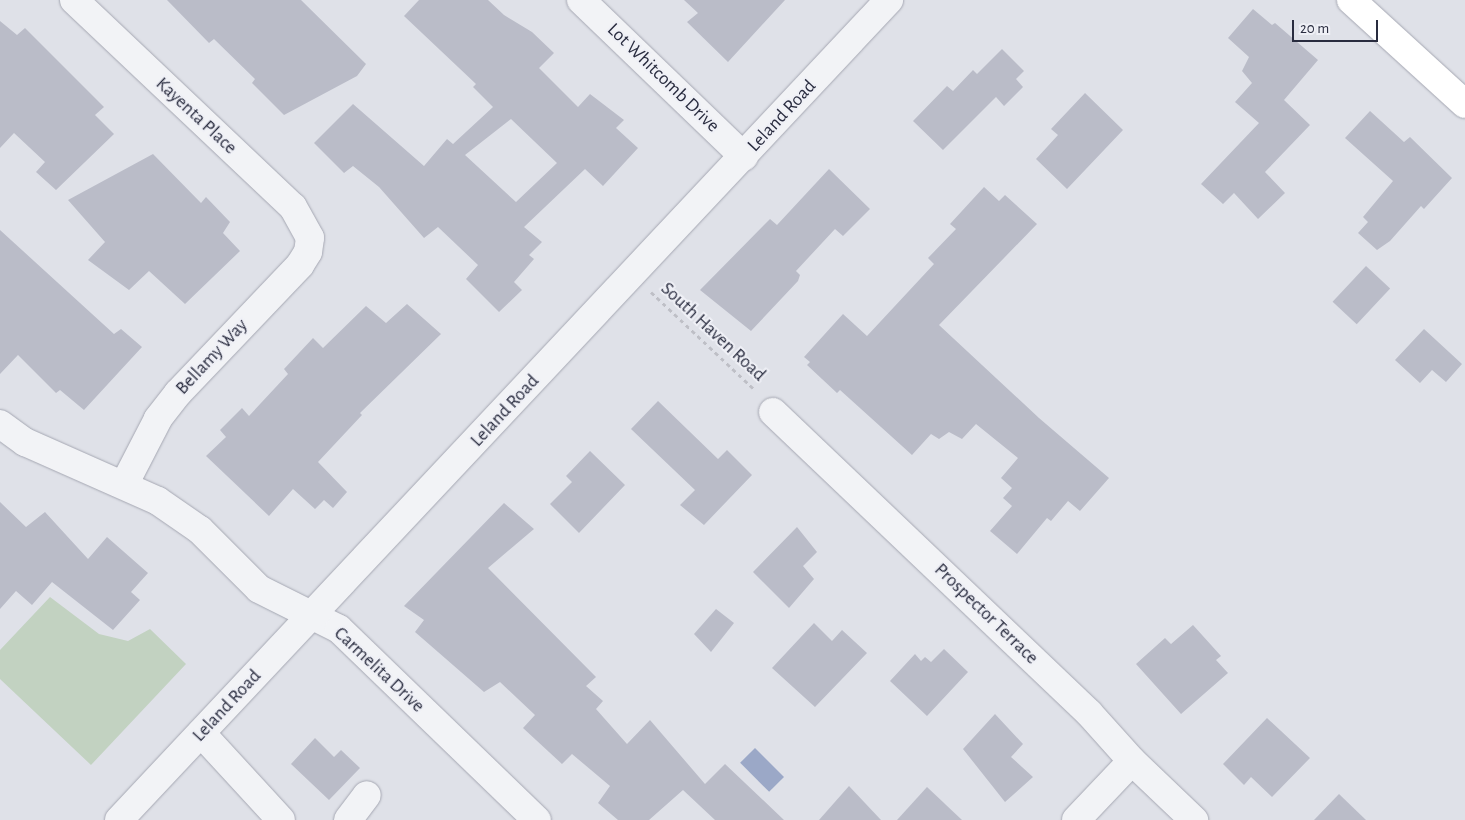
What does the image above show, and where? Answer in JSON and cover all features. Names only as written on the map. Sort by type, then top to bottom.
[{"type":"main road","points":[[1351,0],[1465,104]]},
{"type":"street","name":"Kayenta Place","points":[[74,0],[293,207],[310,238]]},
{"type":"street","name":"Lot Whitcomb Drive","points":[[581,0],[744,157]]},
{"type":"street","name":"Leland Road","points":[[119,820],[744,157],[889,0]]},
{"type":"street","name":"Bellamy Way","points":[[124,485],[158,419],[178,393],[300,265],[308,252],[310,238]]},
{"type":"street","name":"Prospector Terrace","points":[[773,412],[1089,713],[1132,761],[1194,820]]},
{"type":"street","name":"Carmelita Drive","points":[[0,424],[25,442],[158,501],[200,530],[259,589],[339,629],[537,820]]},
{"type":"street","points":[[201,733],[281,820]]},
{"type":"street","points":[[1076,820],[1132,761]]},
{"type":"street","points":[[348,820],[367,795]]},
{"type":"path","name":"South Haven Road","points":[[633,274],[765,400],[773,412]]},
{"type":"green space","points":[[50,597],[99,634],[128,641],[150,629],[186,664],[91,765],[0,679],[0,650]]},
{"type":"water","points":[[755,748],[784,777],[769,792],[740,763]]},
{"type":"building","points":[[167,0],[301,0],[366,64],[357,76],[284,115],[252,83],[255,79],[214,39],[209,43]]},
{"type":"building","points":[[419,0],[488,0],[504,15],[532,32],[554,53],[539,68],[578,107],[590,94],[624,120],[616,128],[638,148],[603,186],[585,169],[524,227],[542,242],[529,255],[534,259],[514,282],[522,290],[499,312],[466,279],[478,265],[438,227],[424,238],[379,187],[353,166],[344,173],[314,143],[353,104],[424,166],[447,139],[453,144],[493,107],[473,87],[476,84],[404,16]],"holes":[[[511,119],[557,163],[516,202],[465,155]]]},
{"type":"building","points":[[684,0],[785,0],[728,62],[687,22],[698,13]]},
{"type":"building","points":[[1253,9],[1272,25],[1275,23],[1318,60],[1284,100],[1310,125],[1265,172],[1285,193],[1258,219],[1234,193],[1223,204],[1201,184],[1259,123],[1235,102],[1252,83],[1242,71],[1249,57],[1228,38]]},
{"type":"building","points":[[0,21],[17,35],[25,28],[104,107],[95,115],[114,134],[56,190],[36,172],[45,162],[14,133],[0,148]]},
{"type":"building","points":[[1002,49],[1024,71],[1016,79],[1023,87],[1004,106],[996,97],[943,150],[913,121],[947,86],[953,91],[973,70],[977,74]]},
{"type":"building","points":[[1085,93],[1123,130],[1067,189],[1036,159],[1058,135],[1051,129]]},
{"type":"building","points":[[1370,111],[1404,142],[1410,137],[1452,178],[1424,209],[1421,206],[1390,241],[1377,250],[1358,233],[1368,222],[1363,217],[1393,181],[1345,138]]},
{"type":"building","points":[[153,154],[201,203],[206,197],[230,222],[223,233],[240,251],[185,304],[149,271],[129,290],[88,260],[105,242],[68,200]]},
{"type":"building","points":[[829,169],[870,209],[843,236],[835,229],[796,271],[800,275],[798,281],[751,331],[700,290],[770,219],[777,225]]},
{"type":"building","points":[[984,187],[999,201],[1005,195],[1037,224],[939,325],[1039,418],[1109,478],[1080,511],[1068,501],[1051,521],[1047,518],[1017,554],[990,531],[1012,506],[1003,498],[1012,488],[1001,478],[1018,458],[976,424],[962,439],[949,432],[939,439],[931,434],[912,455],[840,390],[837,393],[807,365],[810,362],[804,357],[843,314],[867,336],[934,264],[928,258],[956,229],[950,224]]},
{"type":"building","points":[[0,230],[114,334],[121,329],[142,347],[84,410],[60,390],[56,393],[18,355],[0,374]]},
{"type":"building","points":[[1366,266],[1390,289],[1357,324],[1333,302]]},
{"type":"building","points":[[407,304],[441,334],[360,413],[362,415],[318,462],[347,492],[333,508],[324,500],[315,509],[293,489],[269,516],[206,456],[226,437],[220,430],[242,408],[249,416],[288,374],[284,369],[313,338],[323,348],[366,306],[386,323]]},
{"type":"building","points":[[1424,329],[1462,364],[1446,382],[1432,370],[1420,383],[1395,360]]},
{"type":"building","points":[[658,401],[718,459],[727,450],[752,475],[704,525],[680,505],[695,490],[631,429]]},
{"type":"building","points":[[590,451],[625,485],[579,533],[550,504],[572,482],[566,476]]},
{"type":"building","points":[[0,502],[26,527],[45,512],[88,559],[107,537],[148,573],[131,592],[140,600],[113,630],[52,582],[32,605],[16,591],[0,609]]},
{"type":"building","points":[[504,503],[534,529],[488,568],[596,677],[586,686],[603,701],[596,709],[627,744],[650,720],[705,784],[725,764],[784,820],[715,820],[683,790],[649,820],[618,820],[598,803],[610,786],[572,754],[562,764],[523,728],[535,715],[500,682],[484,692],[415,632],[424,620],[404,606]]},
{"type":"building","points":[[797,527],[817,552],[803,566],[814,579],[789,608],[753,572]]},
{"type":"building","points":[[716,609],[734,623],[711,652],[694,634]]},
{"type":"building","points":[[814,623],[832,641],[842,630],[867,653],[815,707],[772,668]]},
{"type":"building","points":[[1193,625],[1221,656],[1216,660],[1228,673],[1181,714],[1136,664],[1165,638],[1171,644]]},
{"type":"building","points":[[944,649],[968,672],[927,716],[890,681],[915,654],[921,661],[925,657],[931,662]]},
{"type":"building","points":[[995,714],[1023,744],[1011,757],[1033,777],[1005,802],[963,749]]},
{"type":"building","points":[[1267,718],[1310,758],[1272,797],[1251,777],[1244,785],[1223,764]]},
{"type":"building","points":[[315,738],[334,757],[341,750],[360,768],[329,800],[291,764]]},
{"type":"building","points":[[849,786],[881,820],[819,820]]},
{"type":"building","points":[[927,787],[962,820],[897,820]]},
{"type":"building","points":[[1339,794],[1366,820],[1314,820]]}]
